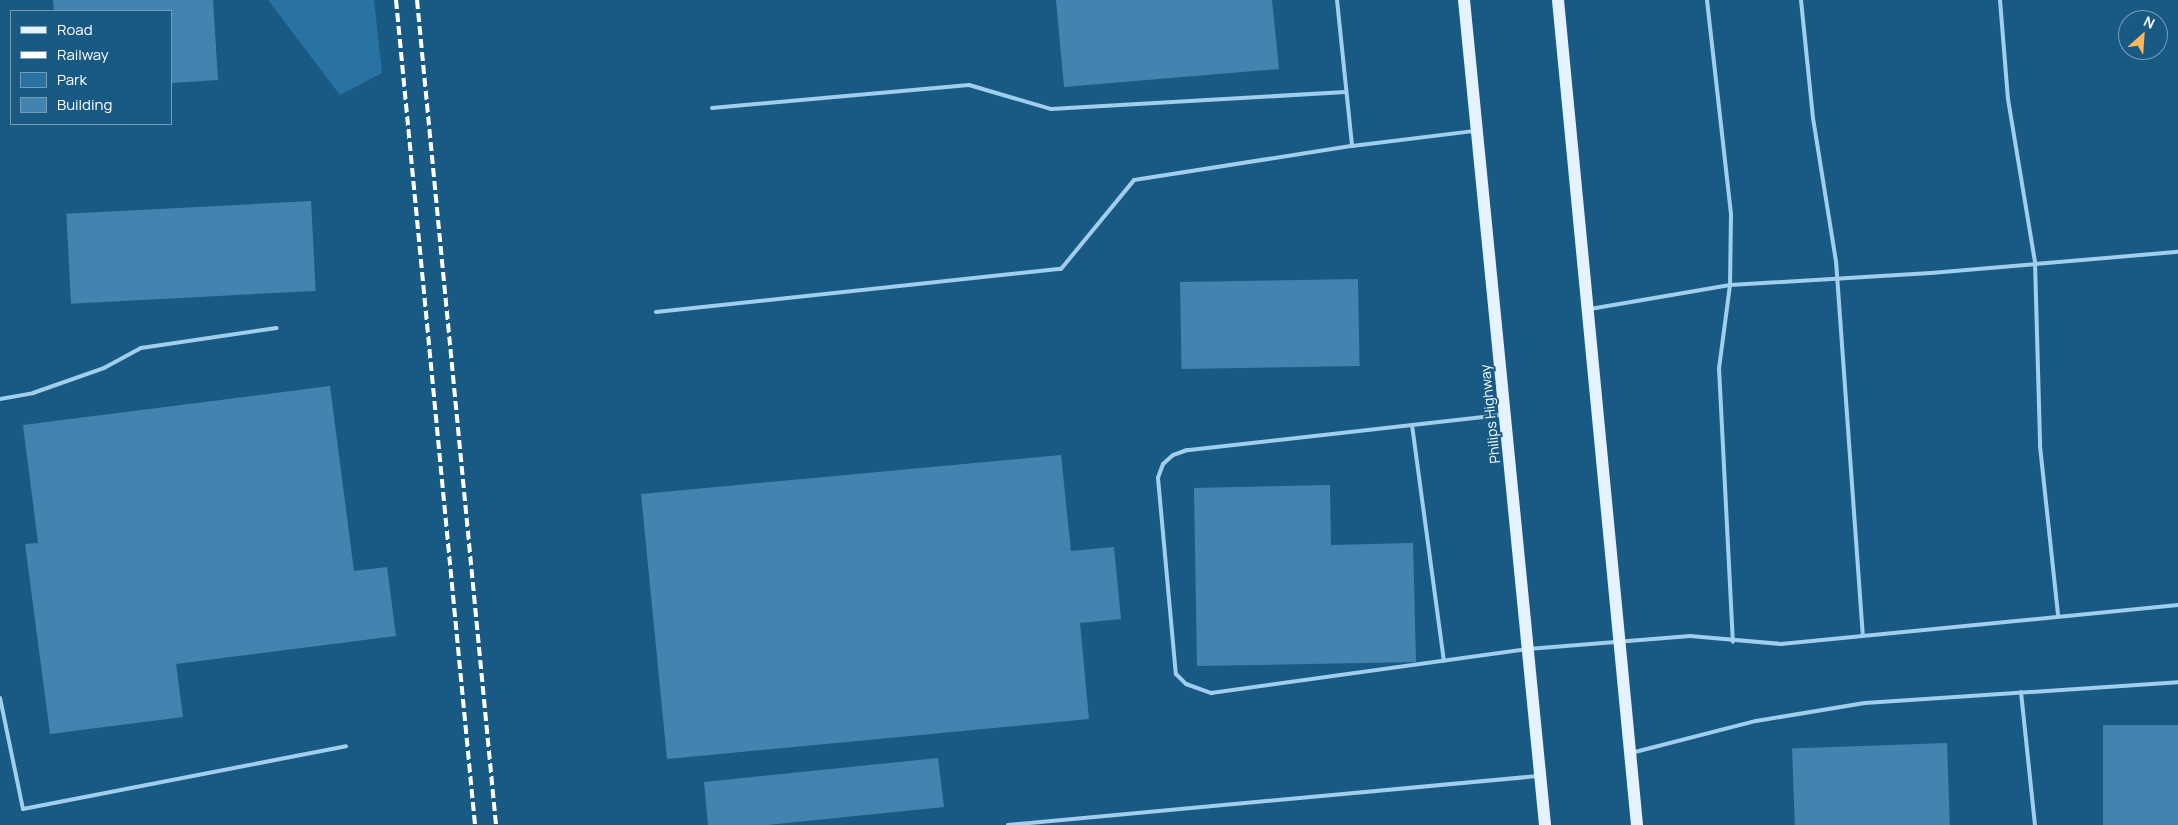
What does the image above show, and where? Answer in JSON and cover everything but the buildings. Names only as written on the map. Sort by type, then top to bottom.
[{"type":"main road","name":"Philips Highway","points":[[1464,0],[1545,825]]},
{"type":"main road","points":[[1558,0],[1637,825]]},
{"type":"lane","points":[[1337,0],[1352,146]]},
{"type":"lane","points":[[1707,0],[1732,214],[1730,285],[1719,368],[1733,642]]},
{"type":"lane","points":[[1801,0],[1835,278],[1863,634]]},
{"type":"lane","points":[[2000,0],[2008,99],[2034,262],[2040,446],[2058,615]]},
{"type":"lane","points":[[712,108],[969,85],[1051,109],[1346,92]]},
{"type":"lane","points":[[656,312],[1061,269],[1134,180],[1352,146],[1477,131]]},
{"type":"lane","points":[[1588,310],[1730,285],[2178,252]]},
{"type":"lane","points":[[0,399],[33,393],[104,368],[141,348],[277,328]]},
{"type":"lane","points":[[1505,415],[1187,450],[1163,464],[1158,478],[1172,663],[1176,674],[1186,684],[1211,693],[1528,649],[1690,636],[1733,642],[1781,644],[1863,634],[2178,605]]},
{"type":"lane","points":[[1412,425],[1444,661]]},
{"type":"lane","points":[[1630,753],[1756,721],[1865,703],[2178,682]]},
{"type":"lane","points":[[2021,692],[2035,825]]},
{"type":"lane","points":[[0,698],[23,809],[346,746]]},
{"type":"lane","points":[[1008,825],[1540,776]]},
{"type":"green space","points":[[268,0],[374,0],[382,73],[340,95]]},
{"type":"railway","points":[[396,0],[475,825]]},
{"type":"railway","points":[[417,0],[496,825]]}]
